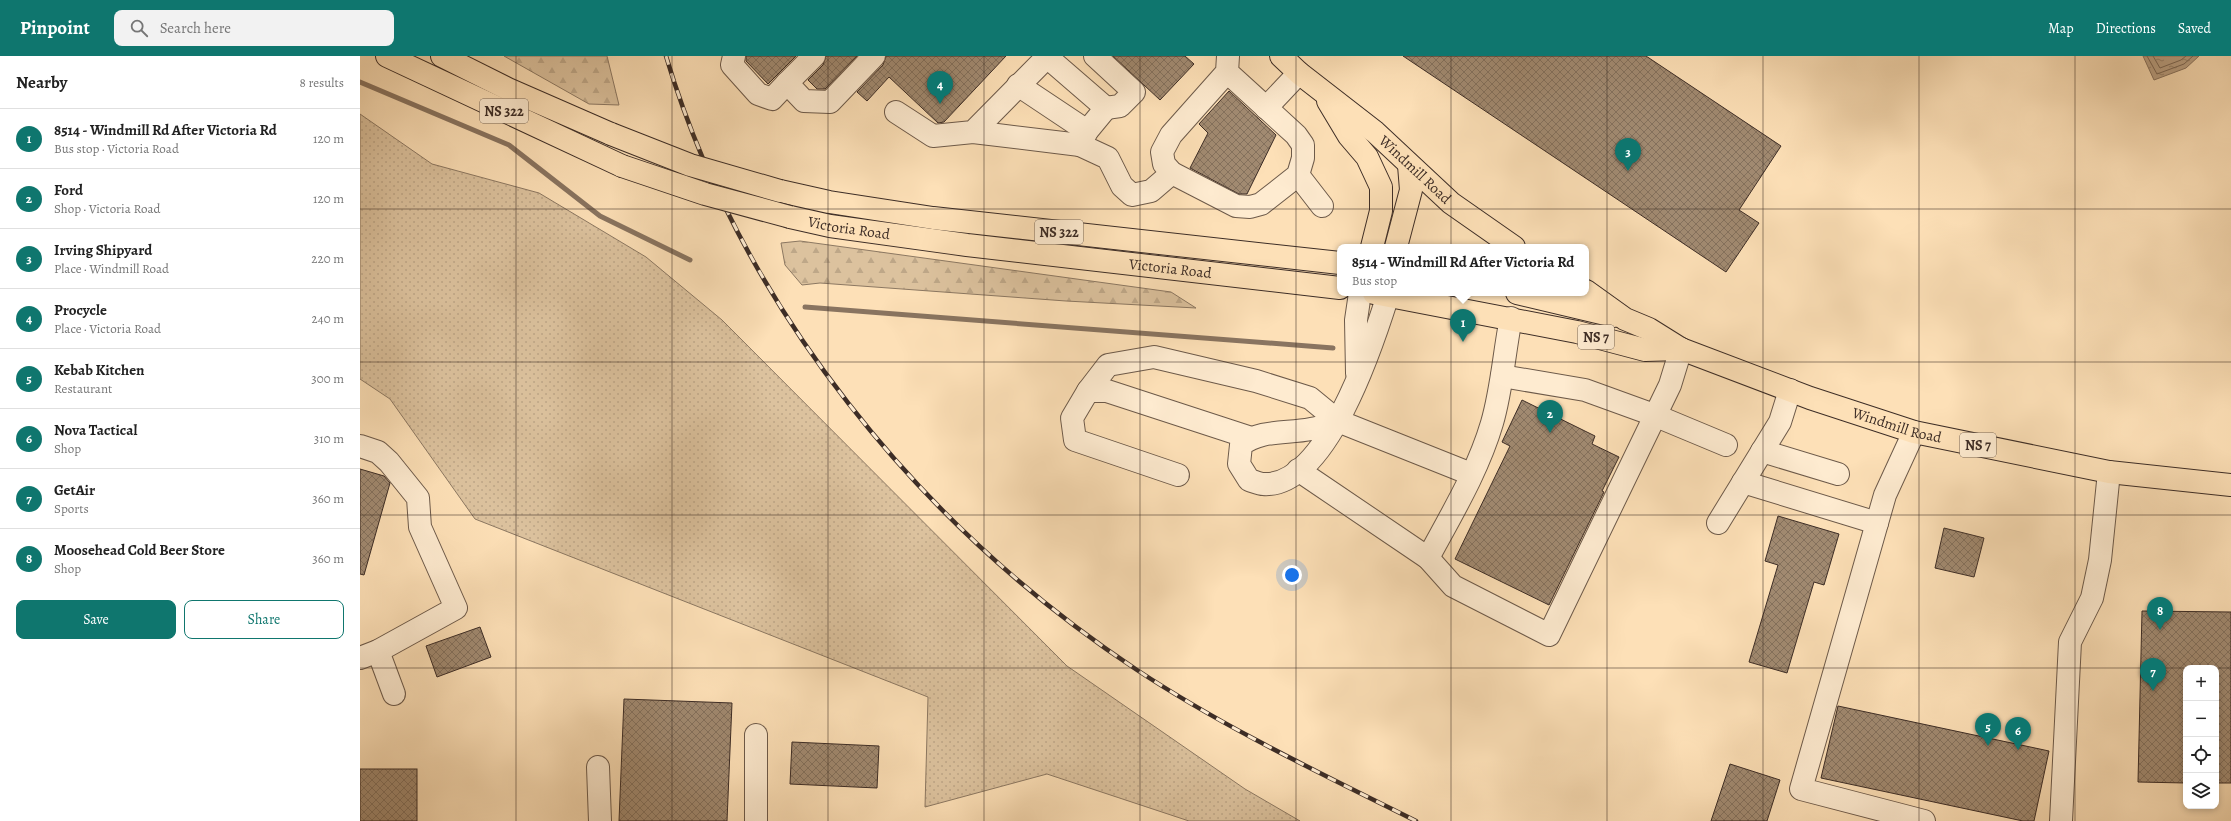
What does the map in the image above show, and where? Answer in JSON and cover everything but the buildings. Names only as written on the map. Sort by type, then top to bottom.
[{"type":"main road","name":"Victoria Road","points":[[387,56],[622,166],[705,194],[790,217],[830,226],[975,246],[1337,288]]},
{"type":"main road","name":"Victoria Road","points":[[442,56],[508,89],[611,134],[690,165],[780,191],[829,202],[933,218],[1337,263]]},
{"type":"main road","name":"Windmill Road","points":[[1281,56],[1299,74],[1320,88],[1375,132],[1451,203],[1510,244]]},
{"type":"main road","name":"Windmill Road","points":[[1320,88],[1349,136],[1367,156],[1381,187],[1381,211],[1373,244]]},
{"type":"main road","points":[[1397,244],[1411,190],[1410,165]]},
{"type":"main road","name":"Windmill Road","points":[[1589,293],[1625,319],[1649,329],[1681,349],[1790,390],[1914,432],[2110,472],[2231,485]]},
{"type":"main road","name":"NS 7","points":[[1394,296],[1577,332],[1645,350],[1681,349]]},
{"type":"main road","points":[[1529,296],[1625,319]]},
{"type":"street","points":[[734,56],[732,65],[758,94],[772,99],[814,56]]},
{"type":"street","points":[[787,84],[804,100],[830,102],[874,56]]},
{"type":"street","points":[[973,132],[1048,56],[1106,108]]},
{"type":"street","points":[[1083,138],[1106,108],[1120,106],[1134,92],[1095,56]]},
{"type":"street","points":[[1228,64],[1266,108],[1296,135],[1303,145],[1303,158],[1298,175],[1261,204],[1250,207],[1236,206],[1172,173],[1164,164],[1162,152],[1171,135],[1228,64]]},
{"type":"street","points":[[1266,108],[1299,74]]},
{"type":"street","points":[[1018,86],[1108,158],[1122,186],[1132,195],[1151,190],[1172,173]]},
{"type":"street","points":[[896,112],[933,136],[973,132],[1083,138]]},
{"type":"street","points":[[1298,175],[1322,206]]},
{"type":"street","points":[[1358,380],[1356,327],[1360,296]]},
{"type":"street","points":[[1338,421],[1310,430],[1283,431],[1250,438],[1241,445],[1239,464],[1249,480],[1264,484],[1281,481],[1305,466],[1322,447],[1338,421],[1358,380],[1382,296]]},
{"type":"street","points":[[1428,558],[1472,474],[1492,423],[1502,376],[1511,318]]},
{"type":"street","points":[[1298,470],[1428,558],[1453,586],[1549,635],[1654,415],[1670,385],[1681,349]]},
{"type":"street","points":[[1178,475],[1075,440],[1072,418],[1088,391],[1108,365],[1154,357],[1256,381],[1310,398],[1338,421],[1472,474]]},
{"type":"street","points":[[1502,376],[1585,390],[1654,415],[1726,445]]},
{"type":"street","points":[[1718,523],[1780,422],[1790,390]]},
{"type":"street","points":[[1088,391],[1107,391],[1250,438]]},
{"type":"street","points":[[1914,432],[1885,495],[1801,789],[1924,821]]},
{"type":"street","points":[[360,446],[378,452],[389,462],[418,498],[420,527],[456,608],[369,654],[394,694]]},
{"type":"street","points":[[1762,451],[1838,474]]},
{"type":"street","points":[[2062,821],[2070,642],[2092,598],[2100,560],[2110,472]]},
{"type":"street","points":[[1743,482],[1877,523]]},
{"type":"street","points":[[756,735],[756,821]]},
{"type":"street","points":[[598,766],[600,821]]},
{"type":"green space","points":[[504,56],[607,56],[619,105],[589,104]]},
{"type":"green space","points":[[360,114],[432,164],[539,193],[646,257],[722,320],[1067,666],[1245,789],[1300,821],[1189,821],[1047,774],[925,807],[928,697],[475,519],[390,399],[360,379]]},
{"type":"green space","points":[[800,241],[1171,292],[1196,308],[1066,301],[820,283],[802,285],[785,265],[781,243]]},
{"type":"water","points":[[2143,56],[2199,56],[2186,68],[2154,80]]},
{"type":"waterway","points":[[360,82],[509,145],[600,216],[690,260]]},
{"type":"waterway","points":[[805,307],[1333,348]]},
{"type":"railway","points":[[666,56],[699,149],[741,238],[791,323],[848,403],[912,479],[982,549],[1058,613],[1137,670],[1239,731],[1416,821]]},
{"type":"place","name":"Procycle","points":[[940,104]]},
{"type":"place","name":"Irving Shipyard","points":[[1628,171]]},
{"type":"place","name":"8514 - Windmill Rd After Victoria Rd","points":[[1463,342]]},
{"type":"place","name":"Ford","points":[[1550,433]]},
{"type":"place","name":"Moosehead Cold Beer Store","points":[[2160,630]]},
{"type":"place","name":"GetAir","points":[[2153,691]]},
{"type":"place","name":"Kebab Kitchen","points":[[1988,746]]},
{"type":"place","name":"Nova Tactical","points":[[2018,750]]}]
